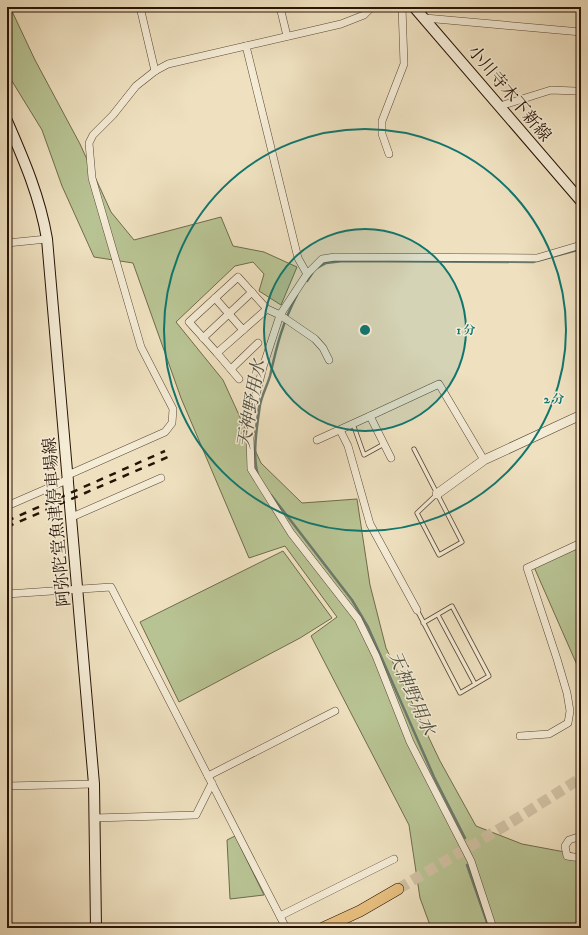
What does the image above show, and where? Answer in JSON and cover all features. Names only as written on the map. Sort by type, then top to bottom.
[{"type":"main road","name":"小川寺木下新線","points":[[414,7],[581,201]]},
{"type":"main road","name":"阿弥陀堂魚津停車場線","points":[[7,121],[29,171],[42,211],[47,239],[94,784],[96,928]]},
{"type":"main road","points":[[324,928],[398,890]]},
{"type":"street","points":[[140,7],[155,71]]},
{"type":"street","points":[[280,7],[287,36]]},
{"type":"street","points":[[7,506],[150,440],[165,432],[172,423],[173,409],[141,347],[115,250],[92,178],[89,143],[92,135],[113,115],[136,86],[155,71],[168,64],[340,24],[364,15],[372,7]]},
{"type":"street","points":[[389,154],[382,134],[382,121],[404,64],[402,7]]},
{"type":"street","points":[[425,18],[581,32]]},
{"type":"street","points":[[246,46],[298,258],[307,274]]},
{"type":"street","points":[[500,106],[551,90],[575,92]]},
{"type":"street","points":[[7,243],[47,239]]},
{"type":"street","points":[[493,928],[471,861],[410,742],[376,656],[358,619],[291,533],[250,469],[250,438],[256,395],[280,315],[307,274],[322,259],[335,257],[537,258],[581,245]]},
{"type":"street","points":[[239,379],[189,322],[238,277],[267,309],[280,315],[315,339],[323,348],[329,360]]},
{"type":"street","points":[[203,338],[252,292]]},
{"type":"street","points":[[215,298],[243,330]]},
{"type":"street","points":[[217,353],[267,309]]},
{"type":"street","points":[[231,369],[258,343]]},
{"type":"street","points":[[317,440],[439,384],[484,460]]},
{"type":"street","points":[[370,416],[391,458]]},
{"type":"street","points":[[437,494],[484,460],[580,417]]},
{"type":"street","points":[[340,430],[348,446],[370,524],[417,610]]},
{"type":"street","points":[[72,517],[161,478]]},
{"type":"street","points":[[520,736],[549,734],[568,722],[570,712],[557,658],[527,568],[581,543]]},
{"type":"street","points":[[7,594],[111,587],[286,928]]},
{"type":"street","points":[[94,818],[196,815],[210,779],[335,711]]},
{"type":"street","points":[[7,786],[94,784]]},
{"type":"street","points":[[581,836],[569,840],[565,846],[567,856],[581,858]]},
{"type":"street","points":[[281,918],[394,859]]},
{"type":"lane","points":[[353,424],[364,455],[384,444]]},
{"type":"lane","points":[[414,450],[437,494],[462,542],[439,555],[417,513],[437,494]]},
{"type":"lane","points":[[417,610],[423,623],[460,693],[489,676],[452,606],[423,623]]},
{"type":"lane","points":[[438,615],[475,684]]},
{"type":"green space","points":[[7,7],[10,7],[35,60],[80,144],[111,212],[134,240],[221,217],[233,246],[264,252],[297,267],[281,305],[259,291],[264,274],[253,262],[235,266],[176,322],[223,380],[261,463],[302,503],[357,499],[370,585],[386,648],[440,761],[476,826],[522,844],[581,855],[581,928],[431,928],[420,898],[409,825],[311,636],[337,617],[285,546],[249,558],[181,398],[133,263],[94,257],[62,186],[42,130],[7,73]]},
{"type":"green space","points":[[581,547],[581,674],[534,567]]},
{"type":"green space","points":[[283,551],[332,618],[300,638],[179,702],[140,622]]},
{"type":"green space","points":[[235,836],[264,895],[230,899],[227,840]]},
{"type":"waterway","name":"天神野用水","points":[[317,268],[326,263],[343,261],[533,262],[581,249]]},
{"type":"waterway","name":"天神野用水","points":[[307,281],[313,272]]},
{"type":"waterway","name":"天神野用水","points":[[258,475],[255,450],[260,405],[270,376],[284,325],[297,295]]},
{"type":"waterway","name":"天神野用水","points":[[271,495],[352,600],[368,627],[434,777],[465,838]]},
{"type":"waterway","name":"天神野用水","points":[[467,865],[489,928]]},
{"type":"tunnel","points":[[398,889],[513,821],[581,778]]},
{"type":"railway","points":[[7,521],[165,451]]},
{"type":"railway","points":[[7,527],[168,457]]}]
